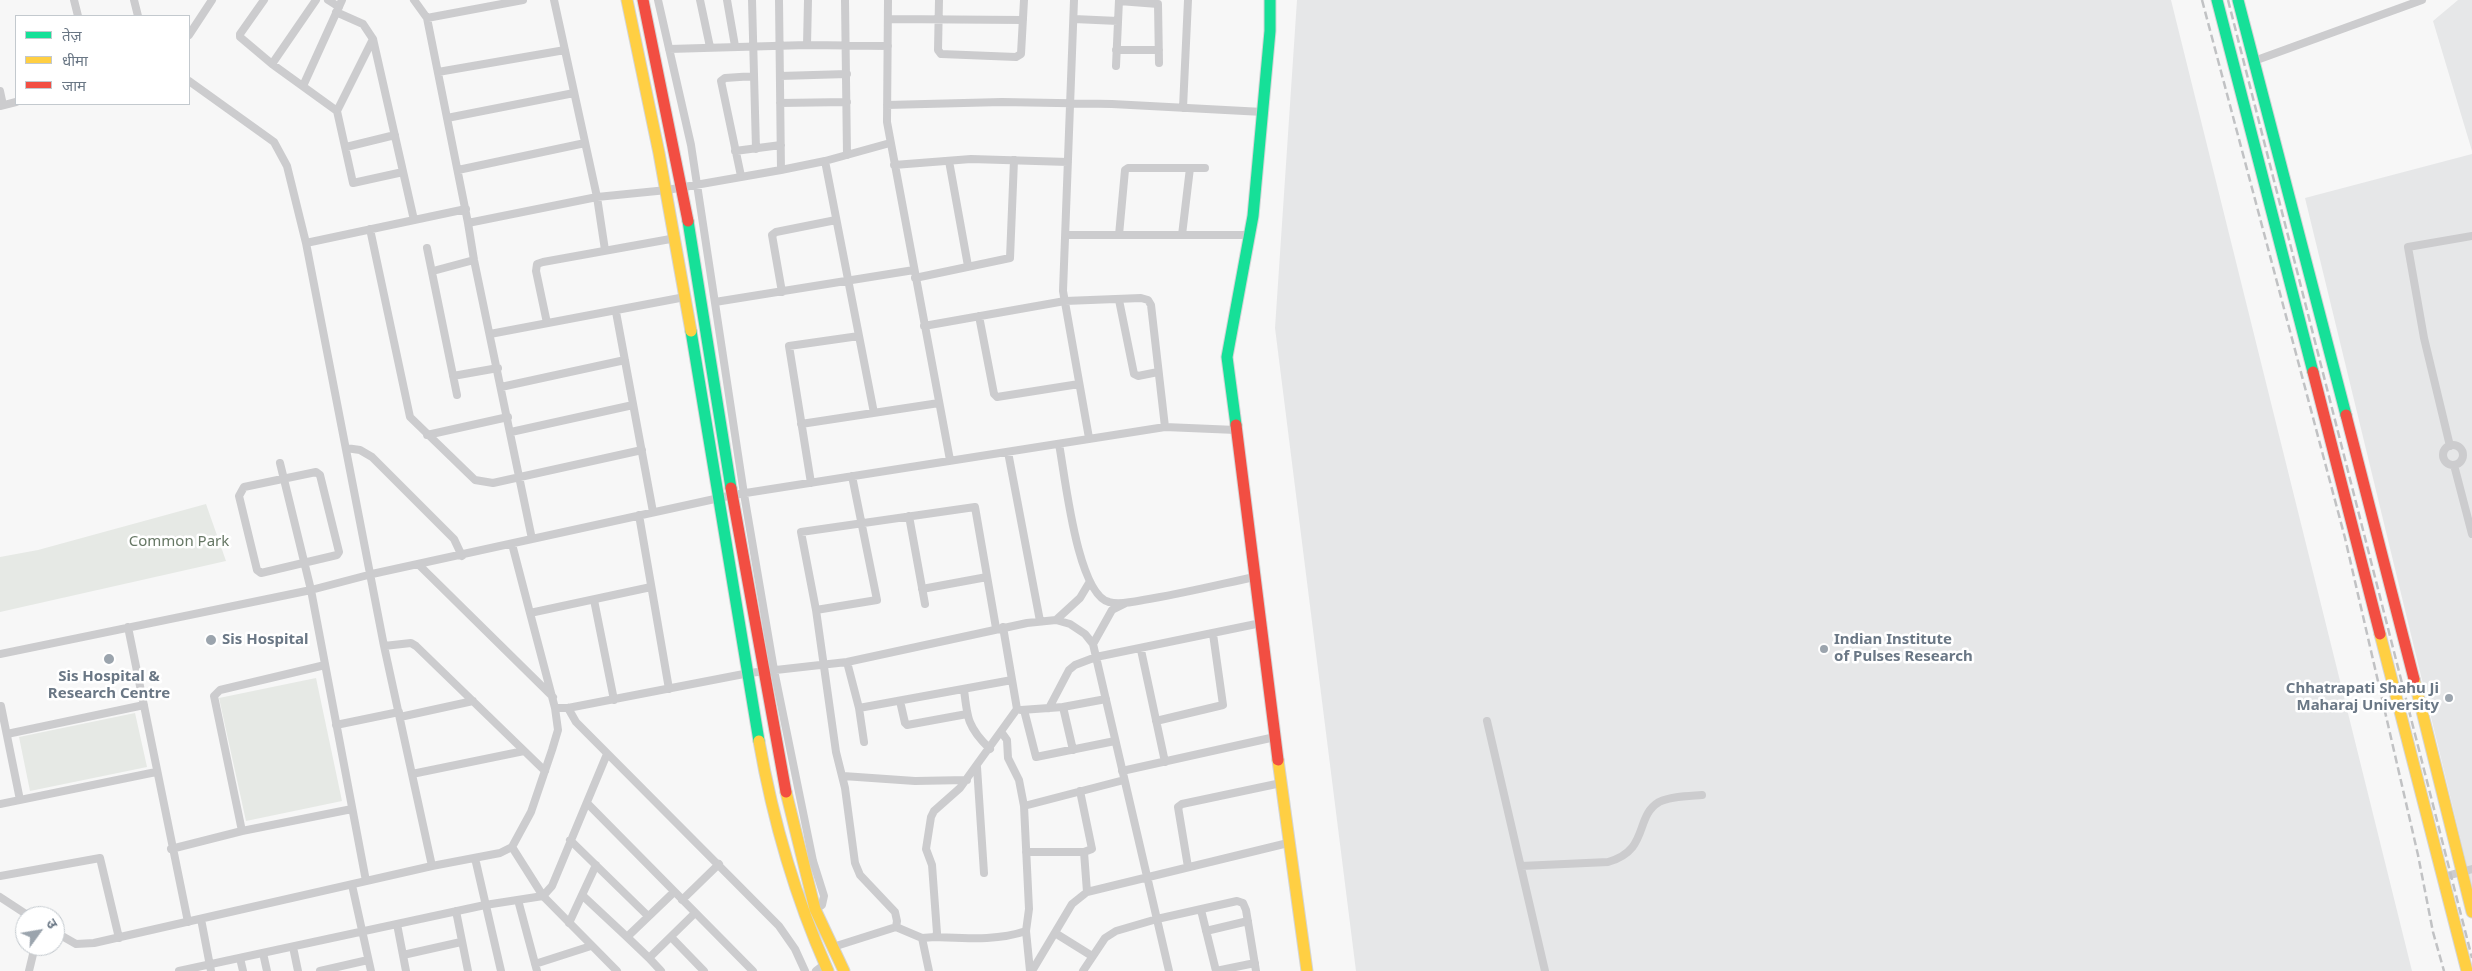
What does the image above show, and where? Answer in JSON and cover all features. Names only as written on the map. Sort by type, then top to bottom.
[{"type":"main road","points":[[627,0],[676,238],[718,498],[775,816],[791,878],[823,969]]},
{"type":"main road","points":[[643,0],[682,186],[738,494],[769,671],[791,819],[816,909],[844,971]]},
{"type":"main road","points":[[1270,0],[1270,31],[1250,235],[1228,357],[1288,843],[1307,971]]},
{"type":"main road","points":[[2217,0],[2467,971]]},
{"type":"main road","points":[[2238,0],[2423,712],[2467,871],[2472,912]]},
{"type":"main road","points":[[2281,246],[2300,240]]},
{"type":"street","points":[[74,0],[78,15]]},
{"type":"street","points":[[134,0],[138,15]]},
{"type":"street","points":[[190,33],[212,0]]},
{"type":"street","points":[[264,0],[240,34],[240,37],[272,64],[337,111],[353,183],[403,172]]},
{"type":"street","points":[[272,64],[316,0]]},
{"type":"street","points":[[328,0],[363,24],[373,39],[414,220]]},
{"type":"street","points":[[414,0],[427,18],[466,209],[474,260],[502,387],[532,539]]},
{"type":"street","points":[[427,18],[496,2],[523,0]]},
{"type":"street","points":[[554,0],[597,197],[605,250]]},
{"type":"street","points":[[658,0],[698,183],[715,302],[738,494]]},
{"type":"street","points":[[700,0],[710,47]]},
{"type":"street","points":[[727,0],[735,46]]},
{"type":"street","points":[[752,0],[756,148]]},
{"type":"street","points":[[779,0],[781,170]]},
{"type":"street","points":[[807,45],[808,0]]},
{"type":"street","points":[[845,0],[848,155]]},
{"type":"street","points":[[888,0],[886,122],[950,460]]},
{"type":"street","points":[[939,0],[938,50],[943,55],[1016,57],[1021,54],[1024,0]]},
{"type":"street","points":[[1074,0],[1064,290],[1088,438]]},
{"type":"street","points":[[1184,108],[1188,0]]},
{"type":"street","points":[[2254,61],[2422,0]]},
{"type":"street","points":[[1116,66],[1119,1],[1158,4],[1159,64]]},
{"type":"street","points":[[303,86],[339,6]]},
{"type":"street","points":[[888,19],[1023,20]]},
{"type":"street","points":[[1074,19],[1118,20]]},
{"type":"street","points":[[337,111],[373,39]]},
{"type":"street","points":[[669,49],[807,45],[888,46]]},
{"type":"street","points":[[438,72],[564,50]]},
{"type":"street","points":[[1116,50],[1159,50]]},
{"type":"street","points":[[780,76],[847,74]]},
{"type":"street","points":[[741,176],[721,81],[725,78],[754,76]]},
{"type":"street","points":[[190,82],[274,142],[286,166],[306,243],[372,574],[384,646],[432,866]]},
{"type":"street","points":[[0,91],[2,106],[15,102]]},
{"type":"street","points":[[447,118],[574,93]]},
{"type":"street","points":[[780,103],[847,102]]},
{"type":"street","points":[[887,105],[1002,102],[1071,103],[1263,112]]},
{"type":"street","points":[[346,147],[395,135]]},
{"type":"street","points":[[468,223],[597,197],[667,190],[698,183],[781,170],[825,161],[890,143]]},
{"type":"street","points":[[458,170],[585,144]]},
{"type":"street","points":[[735,151],[781,145]]},
{"type":"street","points":[[894,166],[949,161],[1014,160],[1068,162]]},
{"type":"street","points":[[715,302],[848,281],[915,274],[1010,258],[1014,160]]},
{"type":"street","points":[[825,161],[874,413]]},
{"type":"street","points":[[949,161],[968,266]]},
{"type":"street","points":[[1119,235],[1125,170],[1128,168],[1205,168]]},
{"type":"street","points":[[1182,235],[1190,168]]},
{"type":"street","points":[[306,243],[466,209]]},
{"type":"street","points":[[782,292],[772,235],[776,232],[836,220]]},
{"type":"street","points":[[370,229],[406,406],[410,417],[480,483],[493,483],[642,450]]},
{"type":"street","points":[[1066,235],[1250,235]]},
{"type":"street","points":[[2450,446],[2424,338],[2408,247],[2472,236]]},
{"type":"street","points":[[547,323],[536,271],[538,264],[676,238]]},
{"type":"street","points":[[427,248],[458,395]]},
{"type":"street","points":[[433,271],[474,260]]},
{"type":"street","points":[[490,334],[547,323],[554,324],[686,297]]},
{"type":"street","points":[[924,326],[1065,301],[1141,298],[1148,300],[1151,305],[1165,427]]},
{"type":"street","points":[[1119,300],[1134,374],[1138,376],[1158,372]]},
{"type":"street","points":[[616,312],[653,512]]},
{"type":"street","points":[[978,316],[997,397],[1079,384]]},
{"type":"street","points":[[811,483],[790,346],[859,336]]},
{"type":"street","points":[[502,387],[625,360]]},
{"type":"street","points":[[454,376],[498,368]]},
{"type":"street","points":[[801,424],[939,403]]},
{"type":"street","points":[[510,432],[634,405]]},
{"type":"street","points":[[427,435],[508,417]]},
{"type":"street","points":[[0,654],[310,590],[372,574],[462,556],[738,494],[1165,427],[1236,430]]},
{"type":"street","points":[[1059,444],[1078,550],[1090,583],[1099,597],[1109,602],[1128,602],[1172,596],[1254,577]]},
{"type":"street","points":[[2450,446],[2457,446],[2462,454],[2460,461],[2454,465],[2445,462],[2443,457],[2446,448],[2450,446]]},
{"type":"street","points":[[346,448],[360,450],[372,457],[454,539],[462,556]]},
{"type":"street","points":[[1008,452],[1040,621]]},
{"type":"street","points":[[280,463],[310,590],[366,882]]},
{"type":"street","points":[[2454,465],[2472,534]]},
{"type":"street","points":[[316,472],[320,475],[338,548],[337,555],[304,562],[261,573],[257,570],[239,496],[240,491],[244,487],[316,472]]},
{"type":"street","points":[[816,610],[876,600],[852,476]]},
{"type":"street","points":[[896,927],[895,912],[860,875],[855,863],[844,776],[836,752],[816,610],[802,532],[974,507],[999,628],[1012,680],[1036,757],[1115,741]]},
{"type":"street","points":[[639,515],[669,689]]},
{"type":"street","points":[[909,516],[925,604]]},
{"type":"street","points":[[65,938],[76,944],[94,944],[432,866],[500,854],[512,847],[531,812],[558,730],[553,697],[512,544]]},
{"type":"street","points":[[419,565],[553,697]]},
{"type":"street","points":[[922,589],[987,577]]},
{"type":"street","points":[[1056,620],[1080,598],[1090,583]]},
{"type":"street","points":[[530,613],[651,587]]},
{"type":"street","points":[[594,600],[614,700]]},
{"type":"street","points":[[1093,644],[1112,610],[1128,602]]},
{"type":"street","points":[[555,708],[568,708],[614,700],[748,673],[846,662],[999,628],[1040,621],[1056,620],[1070,624],[1085,634],[1093,644],[1168,971]]},
{"type":"street","points":[[1050,708],[1069,670],[1075,665],[1096,657],[1141,650],[1260,624]]},
{"type":"street","points":[[128,627],[171,849],[188,922]]},
{"type":"street","points":[[1156,721],[1223,705],[1213,634]]},
{"type":"street","points":[[384,646],[412,644],[545,771]]},
{"type":"street","points":[[1141,650],[1165,762]]},
{"type":"street","points":[[846,662],[859,708],[864,742]]},
{"type":"street","points":[[242,831],[214,696],[216,692],[325,665]]},
{"type":"street","points":[[859,708],[1012,680]]},
{"type":"street","points":[[964,689],[967,714],[973,732],[990,749]]},
{"type":"street","points":[[935,936],[938,928],[932,865],[926,849],[930,820],[934,811],[955,794],[1021,710],[1063,708],[1106,699]]},
{"type":"street","points":[[336,725],[473,701]]},
{"type":"street","points":[[900,701],[904,723],[907,725],[967,714]]},
{"type":"street","points":[[2,706],[20,800]]},
{"type":"street","points":[[7,734],[144,706]]},
{"type":"street","points":[[568,708],[576,722],[719,864],[787,936],[805,971]]},
{"type":"street","points":[[1063,708],[1073,750]]},
{"type":"street","points":[[1487,721],[1545,971]]},
{"type":"street","points":[[1002,733],[1007,740],[1008,758],[1019,780],[1024,806],[1030,909],[1026,931],[1028,970]]},
{"type":"street","points":[[1122,771],[1275,737]]},
{"type":"street","points":[[412,774],[524,751]]},
{"type":"street","points":[[179,971],[210,968],[240,958],[456,911],[543,896],[552,886],[607,754]]},
{"type":"street","points":[[977,767],[984,873]]},
{"type":"street","points":[[0,804],[156,772]]},
{"type":"street","points":[[844,776],[915,781],[967,780]]},
{"type":"street","points":[[1024,806],[1124,780]]},
{"type":"street","points":[[1188,867],[1178,807],[1182,804],[1281,783]]},
{"type":"street","points":[[1026,852],[1084,852],[1092,849],[1080,792]]},
{"type":"street","points":[[1520,866],[1608,862],[1620,858],[1634,848],[1646,819],[1655,805],[1665,800],[1702,794]]},
{"type":"street","points":[[587,803],[753,971]]},
{"type":"street","points":[[171,849],[242,831],[352,809]]},
{"type":"street","points":[[570,840],[648,916]]},
{"type":"street","points":[[1028,970],[1072,904],[1087,892],[1288,843]]},
{"type":"street","points":[[512,847],[543,896],[616,971]]},
{"type":"street","points":[[1084,852],[1087,892]]},
{"type":"street","points":[[0,876],[100,858],[118,938]]},
{"type":"street","points":[[475,858],[501,971]]},
{"type":"street","points":[[682,900],[719,864]]},
{"type":"street","points":[[569,923],[596,865]]},
{"type":"street","points":[[2443,877],[2467,871]]},
{"type":"street","points":[[352,885],[370,971]]},
{"type":"street","points":[[627,937],[674,892]]},
{"type":"street","points":[[582,895],[661,971]]},
{"type":"street","points":[[0,898],[15,907]]},
{"type":"street","points":[[518,900],[536,968],[591,946]]},
{"type":"street","points":[[1083,971],[1092,956],[1110,934],[1156,919],[1241,901],[1246,910],[1256,967],[1216,971],[1201,910]]},
{"type":"street","points":[[456,911],[468,971]]},
{"type":"street","points":[[649,958],[695,913]]},
{"type":"street","points":[[201,919],[210,968]]},
{"type":"street","points":[[1206,931],[1248,921]]},
{"type":"street","points":[[397,924],[406,971]]},
{"type":"street","points":[[833,947],[896,927],[922,938],[935,936],[974,938],[1005,936],[1026,931]]},
{"type":"street","points":[[1054,933],[1092,956]]},
{"type":"street","points":[[670,937],[704,971]]},
{"type":"street","points":[[922,938],[929,971]]},
{"type":"street","points":[[403,955],[461,942]]},
{"type":"street","points":[[293,947],[298,971]]},
{"type":"street","points":[[263,953],[267,971]]},
{"type":"street","points":[[29,971],[33,956]]},
{"type":"street","points":[[240,958],[243,971]]},
{"type":"street","points":[[320,971],[368,960]]},
{"type":"shaded area","name":"Indian Institute of Pulses Research","points":[[1297,0],[2171,0],[2412,971],[1356,971],[1275,328]]},
{"type":"shaded area","points":[[2458,0],[2472,0],[2472,151],[2433,21]]},
{"type":"shaded area","name":"Chhatrapati Shahu Ji Maharaj University","points":[[2472,154],[2472,886],[2305,198]]},
{"type":"green space","name":"Common Park","points":[[206,504],[226,561],[0,612],[0,557],[38,550]]},
{"type":"green space","points":[[316,678],[342,801],[246,821],[219,698]]},
{"type":"green space","points":[[135,713],[147,767],[30,791],[19,737]]},
{"type":"railway","points":[[2202,0],[2345,538],[2418,855],[2433,932],[2444,971]]},
{"type":"railway","points":[[2228,0],[2472,958]]},
{"type":"traffic: fast","points":[[1236,425],[1227,357],[1253,216],[1270,31],[1270,0]]},
{"type":"traffic: fast","points":[[2217,0],[2313,372]]},
{"type":"traffic: fast","points":[[2238,0],[2346,415]]},
{"type":"traffic: fast","points":[[688,221],[731,488]]},
{"type":"traffic: fast","points":[[691,331],[759,741]]},
{"type":"traffic: slow","points":[[627,0],[659,153],[691,331]]},
{"type":"traffic: slow","points":[[2380,634],[2467,971]]},
{"type":"traffic: slow","points":[[2414,679],[2472,912]]},
{"type":"traffic: slow","points":[[759,741],[771,800],[786,858],[805,915],[828,971]]},
{"type":"traffic: slow","points":[[1278,760],[1307,971]]},
{"type":"traffic: slow","points":[[786,792],[815,909],[844,971]]},
{"type":"traffic: jam","points":[[643,0],[688,221]]},
{"type":"traffic: jam","points":[[2313,372],[2380,634]]},
{"type":"traffic: jam","points":[[2346,415],[2414,679]]},
{"type":"traffic: jam","points":[[1236,425],[1278,760]]},
{"type":"traffic: jam","points":[[731,488],[786,792]]},
{"type":"place","name":"Sis Hospital","points":[[211,640]]},
{"type":"place","name":"Indian Institute of Pulses Research","points":[[1824,649]]},
{"type":"place","name":"Sis Hospital & Research Centre","points":[[109,659]]},
{"type":"place","name":"Chhatrapati Shahu Ji Maharaj University","points":[[2449,698]]}]
